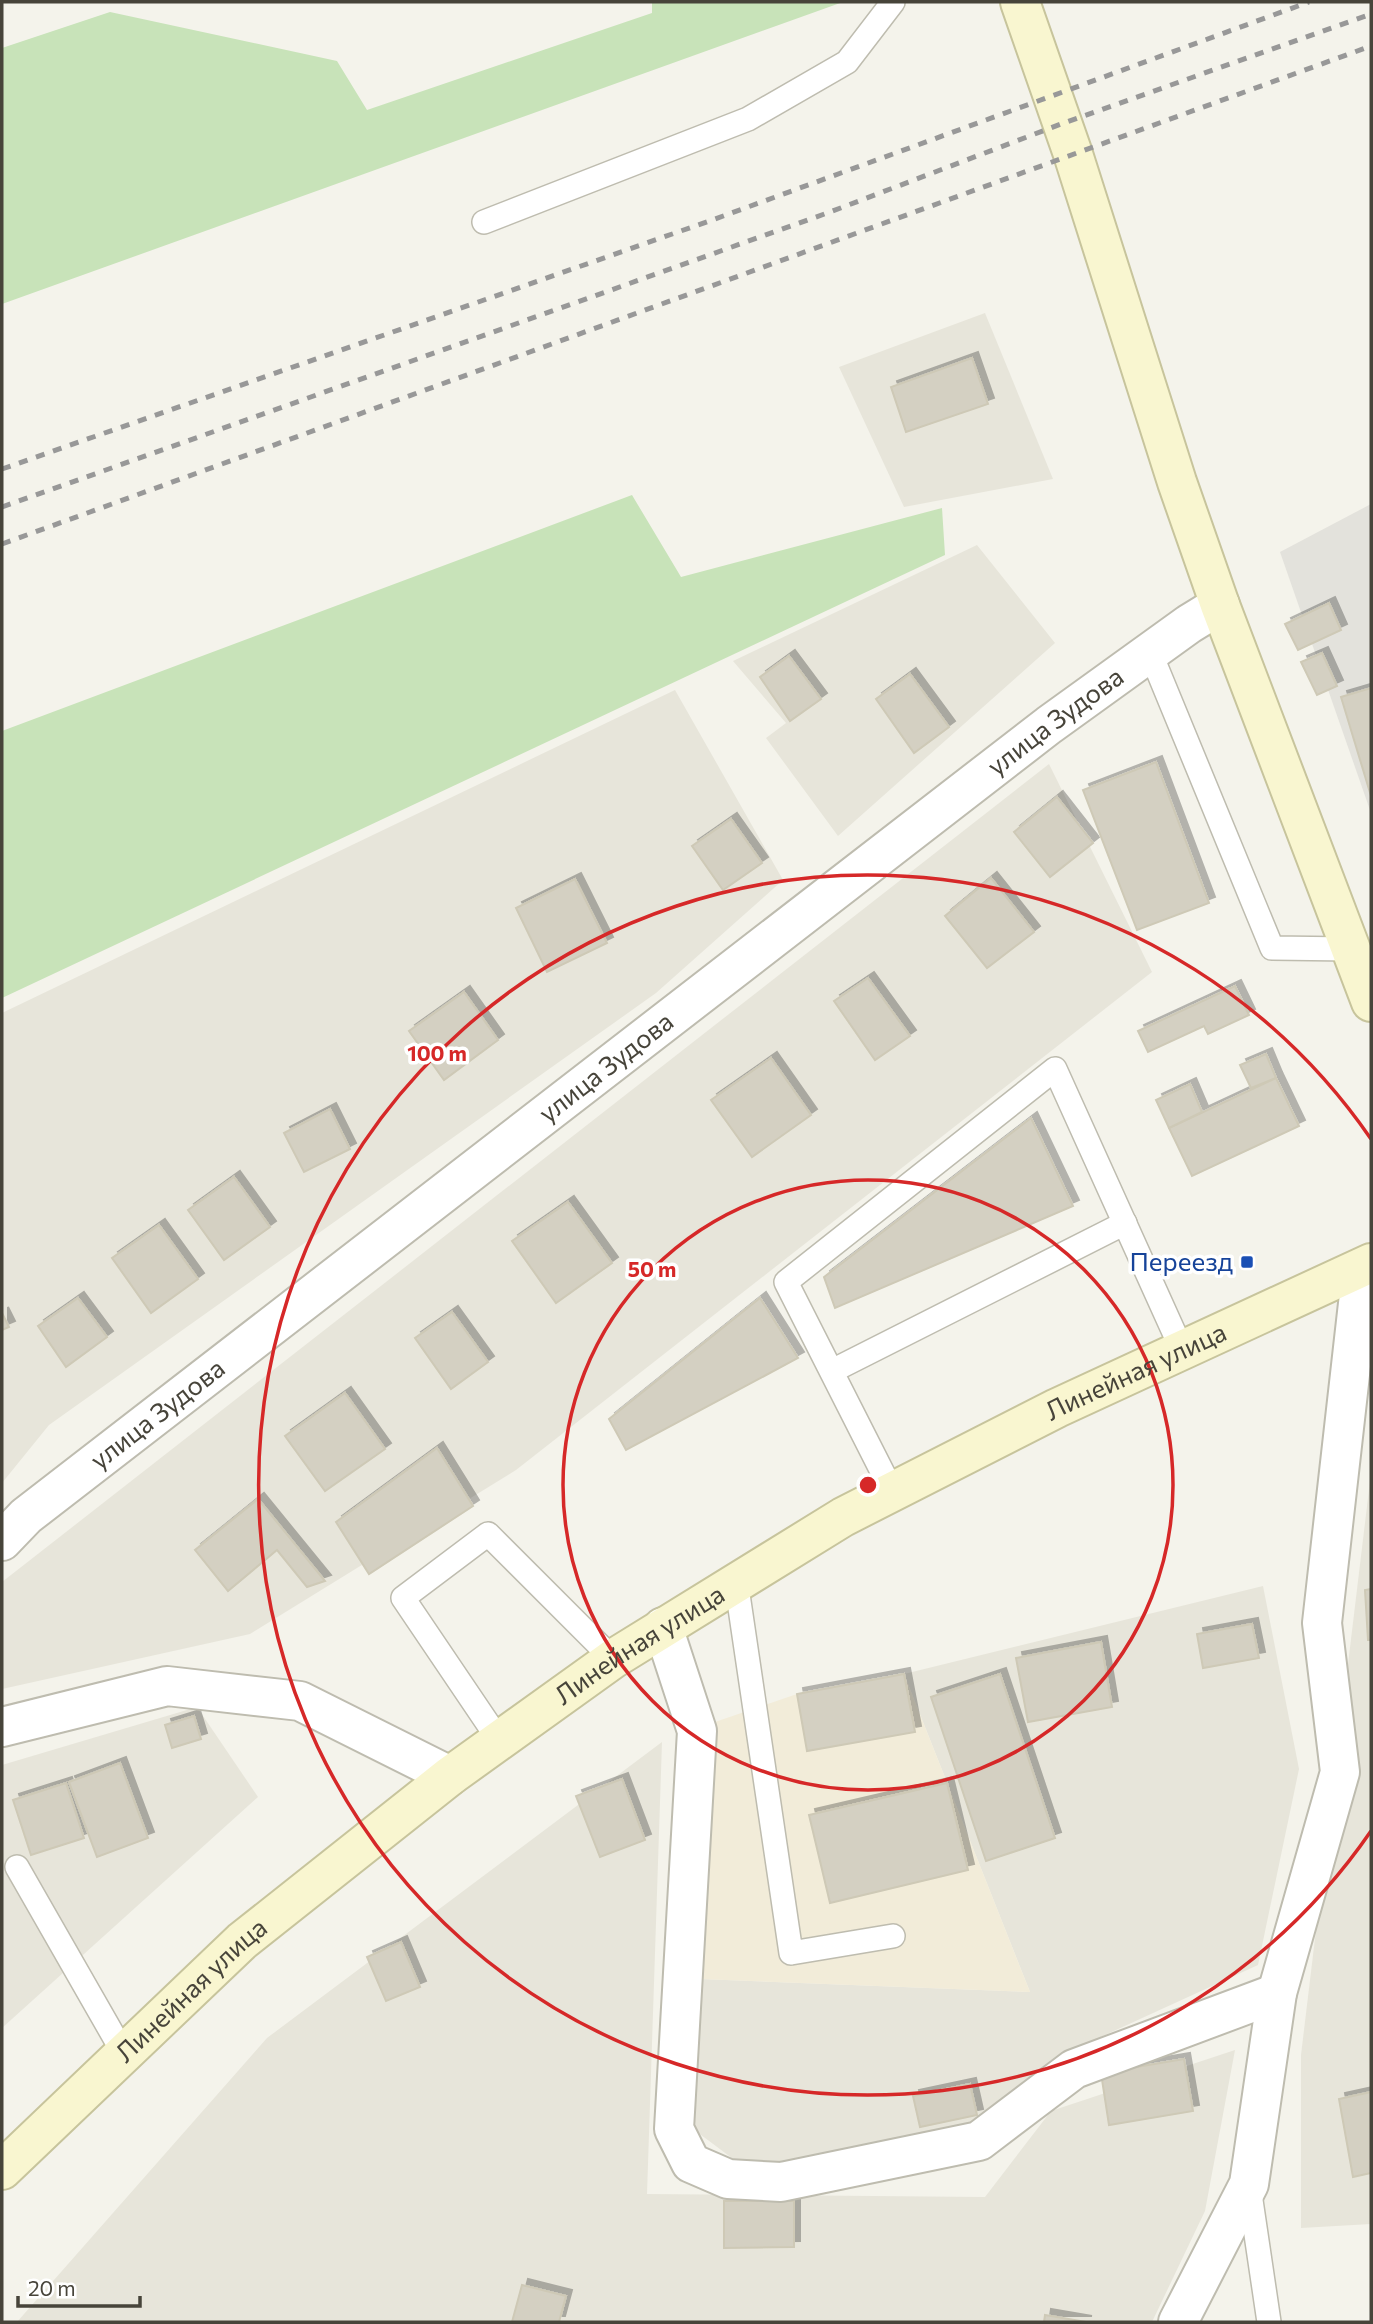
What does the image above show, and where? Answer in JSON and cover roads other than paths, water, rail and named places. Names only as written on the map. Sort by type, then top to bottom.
[{"type":"street","points":[[1020,2],[1073,154],[1177,482],[1220,605],[1371,1002]]},
{"type":"street","name":"улица Зудова","points":[[2,1541],[37,1507],[801,915],[1049,725],[1220,605]]},
{"type":"street","points":[[1178,2322],[1249,2184],[1277,1993],[1340,1772],[1322,1623],[1367,1266]]},
{"type":"street","name":"Линейная улица","points":[[2,2170],[242,1941],[450,1776],[612,1659],[842,1517],[1057,1408],[1367,1266]]},
{"type":"street","points":[[663,1628],[697,1731],[674,2129],[691,2163],[728,2179],[781,2182],[979,2141],[1074,2069],[1277,1993]]},
{"type":"street","points":[[2,1727],[167,1686],[300,1701],[450,1776]]},
{"type":"lane","points":[[484,222],[748,119],[848,62],[893,2]]},
{"type":"lane","points":[[1150,652],[1272,948],[1351,948]]},
{"type":"lane","points":[[892,1491],[786,1282],[1055,1069],[1182,1350]]},
{"type":"lane","points":[[832,1371],[1125,1223]]},
{"type":"lane","points":[[499,1740],[403,1598],[488,1534],[612,1659]]},
{"type":"lane","points":[[736,1581],[791,1953],[893,1936]]},
{"type":"lane","points":[[17,1867],[124,2054]]},
{"type":"lane","points":[[1249,2184],[1269,2322]]},
{"type":"railway","points":[[2,469],[715,219],[1309,2]]},
{"type":"railway","points":[[2,507],[830,212],[1061,124],[1371,14]]},
{"type":"railway","points":[[2,544],[1371,46]]},
{"type":"place","name":"Переезд","points":[[1247,1262]]}]
